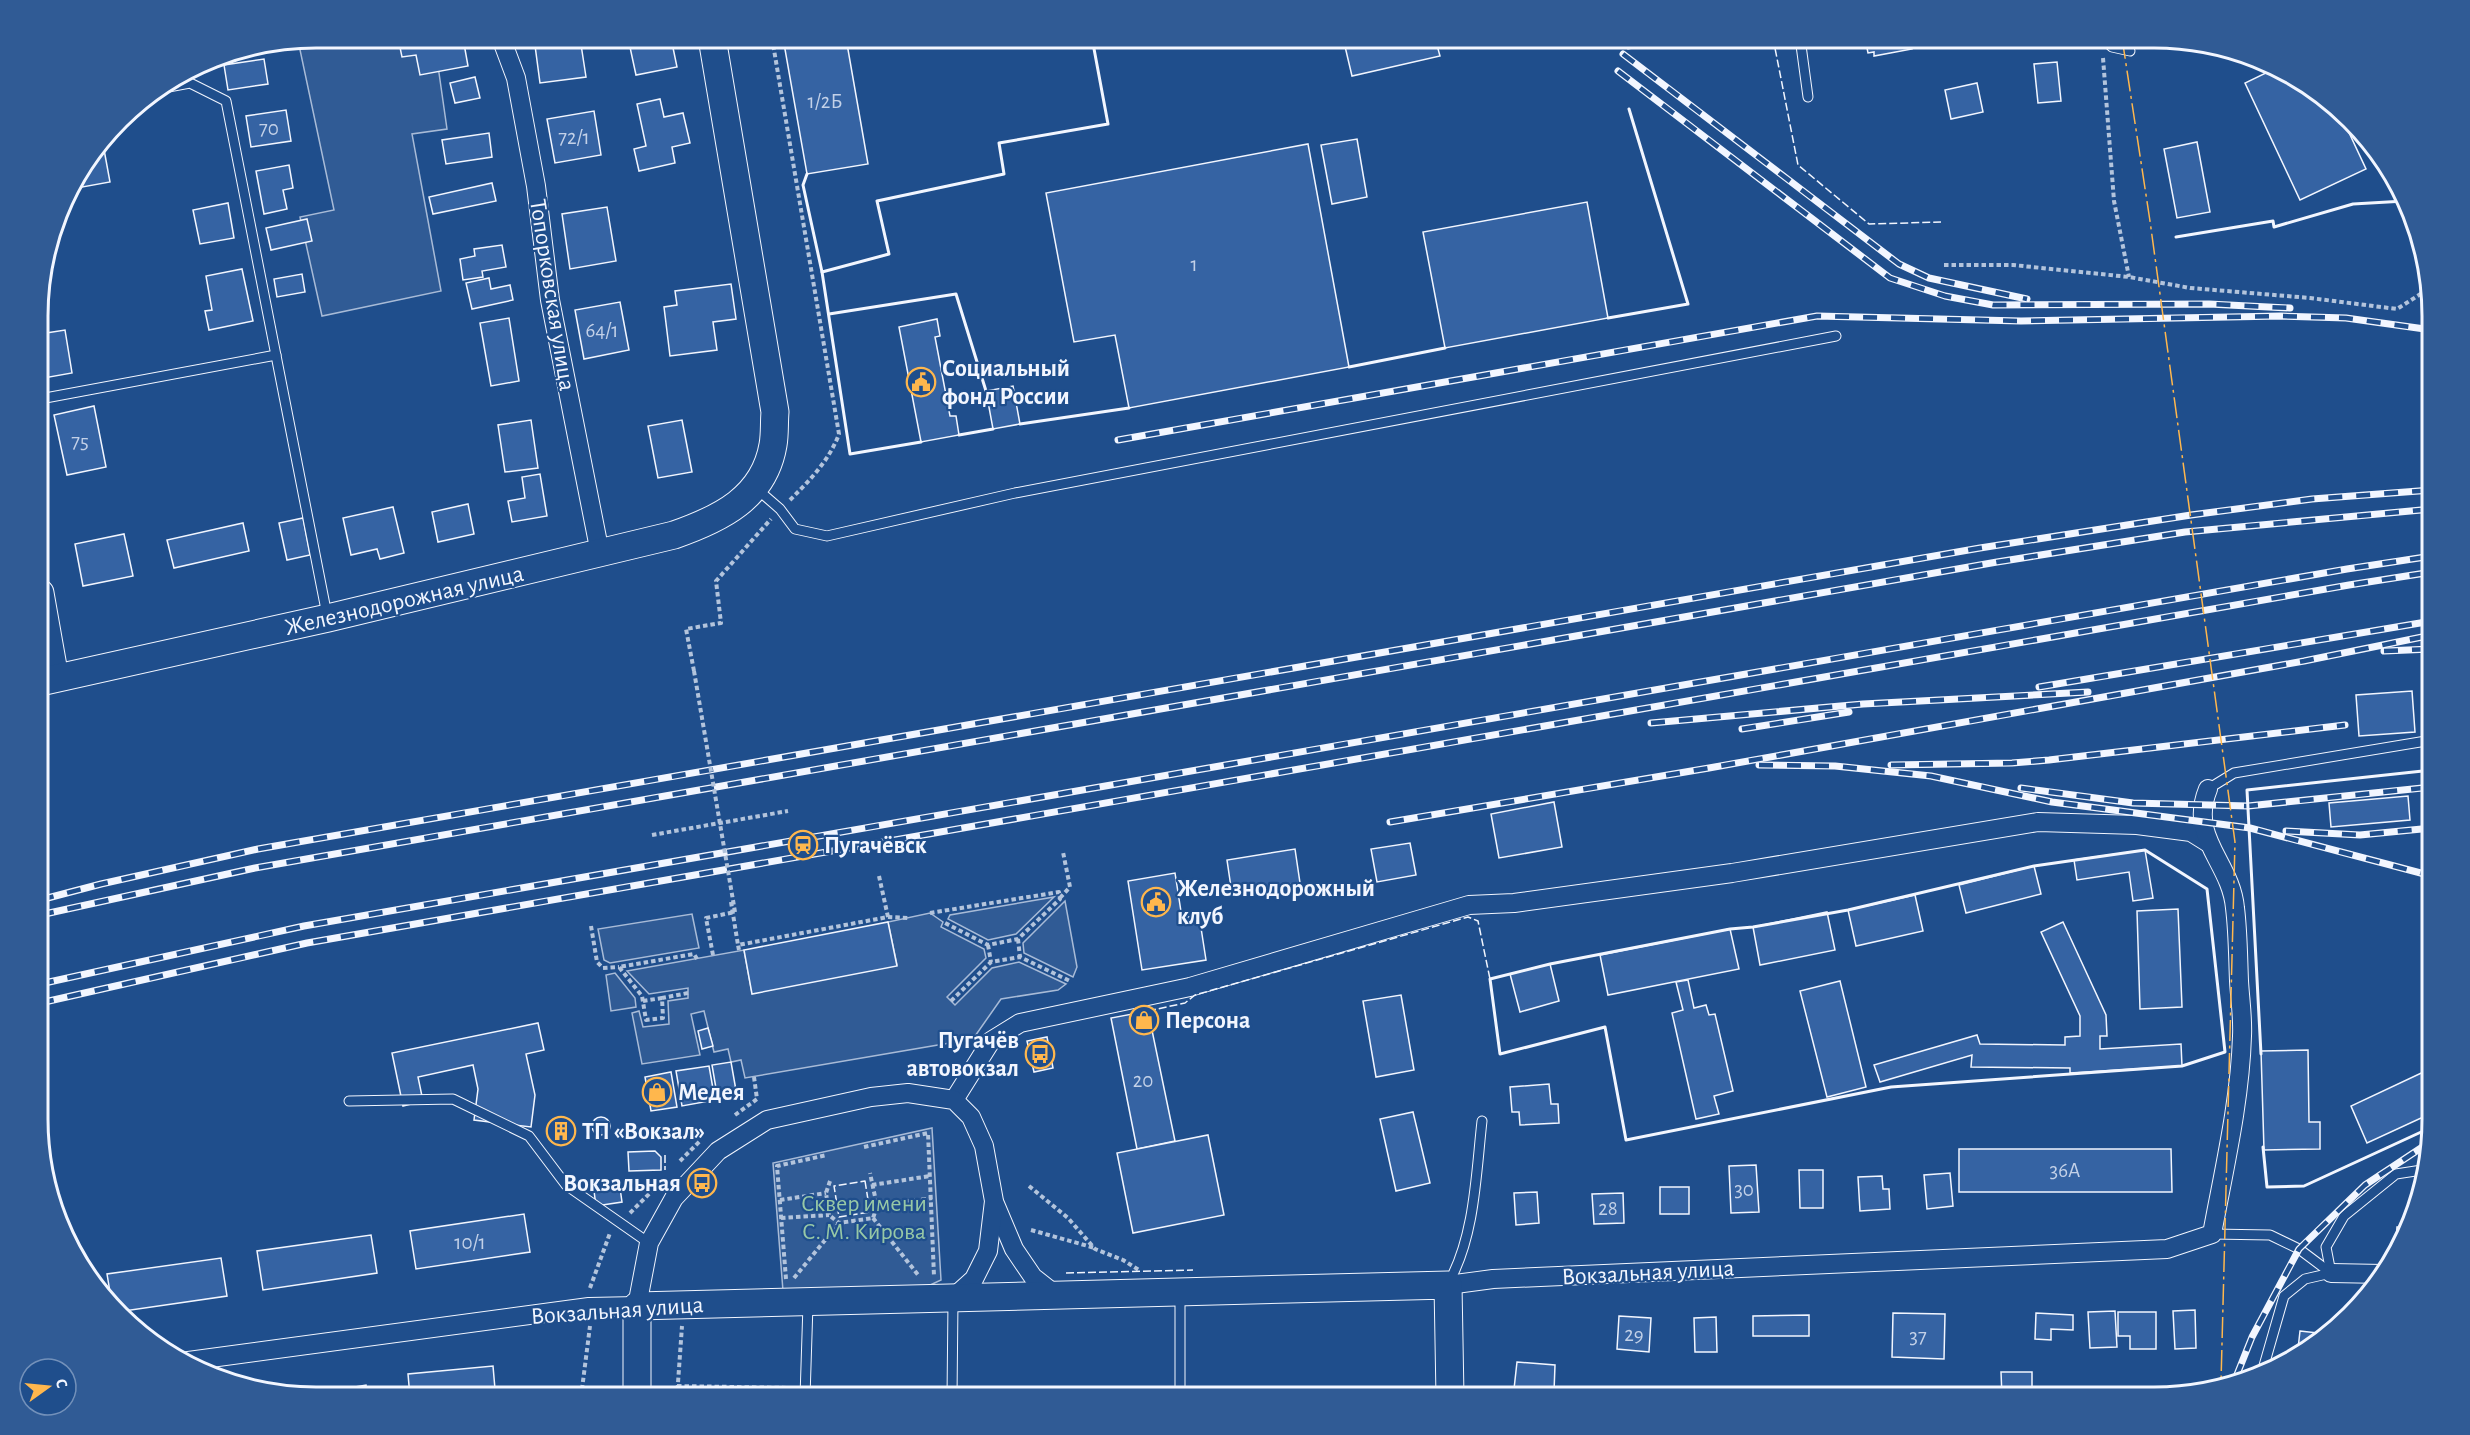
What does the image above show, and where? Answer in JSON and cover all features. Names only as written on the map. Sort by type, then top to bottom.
[{"type":"street","name":"Топорковская улица","points":[[505,48],[516,78],[536,186],[550,300],[600,554]]},
{"type":"street","points":[[714,48],[775,412],[773,445],[765,473],[756,488]]},
{"type":"street","name":"Железнодорожная улица","points":[[48,680],[328,618],[674,535],[708,523],[735,507],[756,488]]},
{"type":"street","points":[[2208,789],[2201,805],[2207,843],[2230,880],[2235,906],[2242,1036],[2233,1122],[2212,1234]]},
{"type":"street","points":[[954,1100],[991,1041],[1020,1023],[1190,987],[1469,905],[1514,903],[1732,873],[1954,834],[2038,822],[2137,825],[2191,832],[2207,843]]},
{"type":"street","points":[[637,1387],[637,1306],[649,1243],[674,1198],[718,1151],[767,1120],[871,1097],[908,1093],[954,1100],[971,1117],[984,1146],[994,1201],[1014,1249],[1033,1277],[1070,1294]]},
{"type":"street","points":[[953,1298],[974,1279],[988,1251],[994,1201]]},
{"type":"street","name":"Вокзальная улица","points":[[198,1360],[589,1307],[1448,1286],[1493,1279],[2167,1249],[2212,1234]]},
{"type":"street","points":[[2331,1273],[2373,1274]]},
{"type":"street","points":[[1448,1286],[1450,1387]]},
{"type":"lane","points":[[1801,48],[1808,97]]},
{"type":"lane","points":[[2116,48],[2130,51]]},
{"type":"lane","points":[[181,85],[190,83],[226,101],[328,618]]},
{"type":"lane","points":[[756,488],[780,509],[795,529],[827,536],[1015,493],[1836,336]]},
{"type":"lane","points":[[48,398],[276,355]]},
{"type":"lane","points":[[2208,789],[2234,773],[2422,742]]},
{"type":"lane","points":[[349,1101],[453,1099],[529,1136],[566,1185],[649,1243]]},
{"type":"lane","points":[[1448,1286],[1462,1259],[1482,1121]]},
{"type":"lane","points":[[2331,1273],[2326,1247],[2344,1216],[2396,1174],[2417,1171]]},
{"type":"lane","points":[[2212,1234],[2270,1235],[2299,1249],[2331,1273]]},
{"type":"lane","points":[[2264,1364],[2284,1296],[2305,1279],[2331,1273]]},
{"type":"lane","points":[[1167,1292],[1179,1387]]},
{"type":"lane","points":[[952,1387],[953,1298]]},
{"type":"lane","points":[[805,1387],[808,1301]]},
{"type":"path","points":[[713,955],[706,918],[735,912],[686,628],[721,623],[717,581],[780,509],[811,479],[834,448],[839,434],[774,48]]},
{"type":"path","points":[[2103,48],[2114,201],[2129,277]]},
{"type":"path","points":[[1944,265],[2013,265],[2129,277],[2190,288],[2310,298],[2397,309],[2421,294]]},
{"type":"path","points":[[652,835],[788,812]]},
{"type":"path","points":[[943,922],[988,945],[1018,939],[1070,888],[1063,852]]},
{"type":"path","points":[[879,876],[888,917]]},
{"type":"path","points":[[930,913],[1059,892],[1060,899]]},
{"type":"path","points":[[731,902],[739,948],[888,917],[909,918]]},
{"type":"path","points":[[591,926],[597,962],[603,968],[694,954],[697,959]]},
{"type":"path","points":[[1018,939],[1020,957]]},
{"type":"path","points":[[988,945],[991,962]]},
{"type":"path","points":[[951,1001],[991,962],[1020,957],[1070,981]]},
{"type":"path","points":[[619,967],[642,996],[646,1020],[663,1018],[662,998]]},
{"type":"path","points":[[643,1001],[688,993]]},
{"type":"path","points":[[864,1147],[928,1133],[936,1275],[930,1278]]},
{"type":"path","points":[[827,1155],[777,1166],[787,1287],[839,1223],[873,1218]]},
{"type":"path","points":[[870,1173],[877,1206],[873,1218]]},
{"type":"path","points":[[872,1185],[930,1176]]},
{"type":"path","points":[[829,1215],[826,1193],[830,1181]]},
{"type":"path","points":[[1029,1186],[1068,1218],[1095,1249]]},
{"type":"path","points":[[780,1200],[826,1193]]},
{"type":"path","points":[[877,1206],[932,1198]]},
{"type":"path","points":[[781,1218],[829,1215],[839,1223]]},
{"type":"path","points":[[873,1218],[923,1282]]},
{"type":"path","points":[[1031,1230],[1123,1260],[1167,1292]]},
{"type":"path","points":[[682,1317],[678,1386],[696,1387]]},
{"type":"path","points":[[582,1387],[590,1325]]},
{"type":"shaded area","points":[[435,48],[447,129],[412,134],[441,291],[322,316],[300,217],[334,210],[300,49]]},
{"type":"shaded area","points":[[1054,897],[1016,934],[988,940],[948,919],[950,915]]},
{"type":"shaded area","points":[[1065,901],[1077,967],[1073,977],[1024,953],[1023,943]]},
{"type":"shaded area","points":[[930,913],[943,922],[941,927],[984,949],[986,958],[947,997],[955,1005],[992,968],[1019,962],[1066,984],[1058,990],[1001,999],[973,1039],[745,1078],[741,1060],[731,1062],[728,1049],[714,1052],[704,1011],[691,1014],[700,1055],[642,1064],[632,1013],[639,1011],[643,1027],[669,1024],[668,1001],[688,998],[688,988],[649,994],[627,971],[744,950],[752,993],[897,965],[888,922]]},
{"type":"shaded area","points":[[692,914],[699,948],[610,963],[604,960],[598,929]]},
{"type":"shaded area","points":[[615,973],[635,998],[636,1007],[611,1011],[606,975]]},
{"type":"shaded area","name":"Сквер имени С. М. Кирова","points":[[932,1128],[941,1280],[926,1287],[783,1291],[773,1163]]},
{"type":"building","points":[[400,48],[465,48],[468,66],[420,75],[416,55],[402,57]]},
{"type":"building","points":[[535,48],[582,48],[586,77],[540,83]]},
{"type":"building","points":[[630,48],[673,48],[677,67],[636,75]]},
{"type":"building","points":[[785,48],[848,48],[868,164],[807,174]]},
{"type":"building","points":[[1345,48],[1438,48],[1440,56],[1352,76]]},
{"type":"building","points":[[1867,48],[1912,49],[1874,56],[1874,52],[1868,53]]},
{"type":"building","points":[[264,59],[268,84],[228,90],[224,65]]},
{"type":"building","points":[[2057,62],[2061,101],[2038,103],[2034,64]]},
{"type":"building","points":[[2266,73],[2303,93],[2348,130],[2366,169],[2300,200],[2245,83]]},
{"type":"building","points":[[475,77],[480,98],[455,103],[450,83]]},
{"type":"building","points":[[1977,83],[1983,112],[1951,119],[1945,90]]},
{"type":"building","points":[[660,99],[664,117],[683,113],[690,143],[672,147],[675,163],[639,171],[634,149],[646,146],[637,104]]},
{"type":"building","points":[[286,110],[291,141],[251,147],[246,116]]},
{"type":"building","points":[[594,111],[601,155],[555,163],[547,119]]},
{"type":"building","points":[[489,133],[492,157],[446,164],[442,140]]},
{"type":"building","points":[[1357,139],[1367,197],[1332,204],[1321,145]]},
{"type":"building","points":[[2197,142],[2210,212],[2177,218],[2164,149]]},
{"type":"building","points":[[1308,144],[1349,367],[1129,408],[1115,335],[1074,342],[1046,193]]},
{"type":"building","points":[[104,151],[110,182],[81,187]]},
{"type":"building","points":[[289,165],[293,188],[283,190],[287,209],[264,214],[256,171]]},
{"type":"building","points":[[492,183],[496,201],[433,214],[429,197]]},
{"type":"building","points":[[1587,202],[1608,318],[1445,348],[1423,232]]},
{"type":"building","points":[[228,203],[234,238],[200,244],[193,210]]},
{"type":"building","points":[[607,207],[616,261],[570,269],[562,214]]},
{"type":"building","points":[[307,219],[312,241],[271,250],[266,228]]},
{"type":"building","points":[[502,245],[506,267],[482,271],[483,277],[463,280],[460,259],[475,256],[474,249]]},
{"type":"building","points":[[242,269],[253,321],[209,330],[205,311],[212,310],[206,276]]},
{"type":"building","points":[[302,274],[305,292],[277,297],[274,279]]},
{"type":"building","points":[[489,278],[491,289],[510,285],[513,300],[472,309],[466,283]]},
{"type":"building","points":[[731,284],[736,319],[713,322],[717,350],[670,356],[664,307],[677,305],[675,291]]},
{"type":"building","points":[[620,302],[629,350],[584,359],[575,310]]},
{"type":"building","points":[[509,318],[519,381],[491,386],[480,323]]},
{"type":"building","points":[[937,319],[940,336],[935,337],[950,416],[956,416],[959,435],[921,442],[899,327]]},
{"type":"building","points":[[65,330],[72,373],[48,377],[48,333]]},
{"type":"building","points":[[1013,386],[1020,424],[993,429],[986,391]]},
{"type":"building","points":[[94,406],[106,467],[67,475],[54,415]]},
{"type":"building","points":[[531,420],[538,468],[505,472],[498,425]]},
{"type":"building","points":[[682,420],[692,472],[658,478],[648,426]]},
{"type":"building","points":[[540,474],[547,516],[512,522],[508,501],[525,498],[522,477]]},
{"type":"building","points":[[468,504],[474,534],[438,542],[432,512]]},
{"type":"building","points":[[393,507],[404,553],[380,559],[377,549],[351,555],[343,518]]},
{"type":"building","points":[[303,518],[310,555],[287,560],[279,523]]},
{"type":"building","points":[[243,523],[249,551],[174,568],[167,540]]},
{"type":"building","points":[[124,534],[133,576],[83,586],[75,544]]},
{"type":"building","points":[[2412,691],[2415,732],[2359,736],[2356,695]]},
{"type":"building","points":[[2408,796],[2410,820],[2331,827],[2329,803]]},
{"type":"building","points":[[1554,802],[1562,847],[1499,858],[1491,814]]},
{"type":"building","points":[[1410,843],[1416,875],[1377,882],[1371,849]]},
{"type":"building","points":[[1295,849],[1300,883],[1232,894],[1227,860]]},
{"type":"building","points":[[2145,850],[2153,898],[2133,901],[2129,872],[2077,880],[2074,860]]},
{"type":"building","points":[[2034,866],[2041,894],[1966,913],[1959,885]]},
{"type":"building","points":[[1175,873],[1182,918],[1199,915],[1206,960],[1142,970],[1128,881]]},
{"type":"building","points":[[1915,895],[1923,931],[1856,946],[1848,910]]},
{"type":"building","points":[[2178,909],[2182,1007],[2140,1009],[2137,911]]},
{"type":"building","points":[[1827,912],[1835,950],[1760,965],[1753,927]]},
{"type":"building","name":"Пугачёвск","points":[[888,922],[897,966],[752,994],[744,950]]},
{"type":"building","points":[[2063,922],[2106,1015],[2107,1036],[2100,1036],[2100,1049],[2181,1044],[2182,1066],[2070,1073],[2070,1068],[1971,1067],[1972,1055],[1880,1082],[1874,1065],[1977,1035],[1980,1044],[2065,1045],[2065,1037],[2080,1036],[2080,1016],[2041,932]]},
{"type":"building","points":[[1730,929],[1739,969],[1608,995],[1600,955]]},
{"type":"building","points":[[1550,964],[1559,1001],[1520,1012],[1510,974]]},
{"type":"building","points":[[1688,980],[1694,1008],[1706,1005],[1709,1015],[1715,1014],[1733,1091],[1714,1096],[1719,1114],[1696,1119],[1672,1013],[1683,1010],[1676,982]]},
{"type":"building","points":[[1840,981],[1866,1087],[1827,1097],[1800,991]]},
{"type":"building","points":[[1401,995],[1414,1070],[1376,1077],[1363,1001]]},
{"type":"building","points":[[1148,1011],[1175,1141],[1137,1149],[1111,1018]]},
{"type":"building","points":[[538,1023],[544,1050],[526,1054],[535,1095],[531,1127],[474,1120],[478,1089],[473,1065],[418,1077],[423,1101],[403,1106],[392,1053]]},
{"type":"building","points":[[708,1028],[713,1046],[702,1049],[698,1031]]},
{"type":"building","name":"Пугачёв автовокзал","points":[[1047,1037],[1053,1068],[1034,1072],[1027,1041]]},
{"type":"building","points":[[2308,1050],[2309,1122],[2320,1122],[2320,1149],[2264,1150],[2261,1051]]},
{"type":"building","points":[[731,1062],[737,1096],[718,1100],[712,1065]]},
{"type":"building","points":[[709,1066],[715,1100],[682,1106],[676,1071]]},
{"type":"building","points":[[671,1072],[677,1107],[651,1111],[645,1077]]},
{"type":"building","points":[[2422,1073],[2422,1118],[2367,1143],[2351,1106]]},
{"type":"building","points":[[1549,1084],[1551,1104],[1558,1104],[1559,1123],[1520,1125],[1519,1112],[1512,1112],[1510,1087]]},
{"type":"building","points":[[1413,1112],[1430,1183],[1396,1191],[1380,1119]]},
{"type":"building","points":[[597,1117],[605,1117],[610,1122],[608,1133],[597,1135],[592,1130],[592,1122]]},
{"type":"building","name":"ТП «Вокзал»","points":[[571,1124],[572,1140],[552,1142],[551,1125]]},
{"type":"building","points":[[1208,1135],[1224,1215],[1133,1233],[1117,1153]]},
{"type":"building","points":[[1959,1149],[2171,1149],[2172,1192],[1959,1192]]},
{"type":"building","points":[[655,1151],[661,1157],[661,1170],[629,1171],[628,1152]]},
{"type":"building","points":[[1756,1165],[1759,1212],[1731,1213],[1729,1166]]},
{"type":"building","points":[[1799,1170],[1823,1170],[1823,1208],[1800,1208]]},
{"type":"building","points":[[1950,1173],[1953,1206],[1927,1209],[1924,1175]]},
{"type":"building","points":[[1882,1176],[1883,1189],[1889,1189],[1890,1209],[1860,1211],[1858,1177]]},
{"type":"building","points":[[1660,1187],[1689,1187],[1689,1214],[1660,1214]]},
{"type":"building","points":[[620,1188],[622,1202],[596,1206],[594,1191]]},
{"type":"building","points":[[1537,1192],[1539,1223],[1516,1225],[1514,1193]]},
{"type":"building","points":[[1623,1193],[1624,1223],[1594,1224],[1592,1194]]},
{"type":"building","points":[[524,1214],[530,1252],[416,1269],[410,1231]]},
{"type":"building","points":[[371,1235],[377,1273],[263,1290],[257,1251]]},
{"type":"building","points":[[221,1258],[227,1296],[128,1310],[110,1291],[107,1274]]},
{"type":"building","points":[[2195,1310],[2196,1348],[2175,1349],[2173,1311]]},
{"type":"building","points":[[2115,1311],[2117,1347],[2090,1348],[2088,1312]]},
{"type":"building","points":[[2118,1312],[2156,1312],[2156,1349],[2130,1349],[2130,1336],[2118,1336]]},
{"type":"building","points":[[1893,1313],[1945,1314],[1944,1359],[1892,1357]]},
{"type":"building","points":[[2036,1313],[2073,1315],[2073,1330],[2051,1329],[2051,1340],[2035,1339]]},
{"type":"building","points":[[1809,1315],[1809,1336],[1753,1336],[1753,1316]]},
{"type":"building","points":[[1619,1316],[1651,1318],[1649,1352],[1617,1349]]},
{"type":"building","points":[[1716,1317],[1717,1352],[1695,1352],[1694,1318]]},
{"type":"building","points":[[2300,1331],[2316,1333],[2303,1342],[2298,1345]]},
{"type":"building","points":[[1517,1362],[1555,1365],[1554,1387],[1514,1387]]},
{"type":"building","points":[[493,1366],[495,1387],[409,1387],[408,1374]]},
{"type":"building","points":[[2001,1372],[2032,1372],[2032,1387],[2002,1387]]},
{"type":"railway","points":[[1623,54],[1899,264],[1929,278],[2027,299]]},
{"type":"railway","points":[[1618,71],[1890,278],[1945,296],[1993,305],[2209,304],[2290,308]]},
{"type":"railway","points":[[1118,440],[1817,316],[2021,321],[2281,316],[2346,318],[2422,329]]},
{"type":"railway","points":[[48,898],[258,849],[1980,548],[2191,515],[2312,499],[2422,491]]},
{"type":"railway","points":[[48,913],[255,868],[1997,562],[2185,532],[2422,510]]},
{"type":"railway","points":[[48,982],[304,926],[2422,558]]},
{"type":"railway","points":[[48,1001],[307,943],[2422,574]]},
{"type":"railway","points":[[2039,687],[2422,623]]},
{"type":"railway","points":[[1390,822],[1709,768],[2304,661],[2422,637]]},
{"type":"railway","points":[[2384,651],[2422,649]]},
{"type":"railway","points":[[1651,723],[1863,704],[2088,692]]},
{"type":"railway","points":[[1742,729],[1849,712]]},
{"type":"railway","points":[[1891,765],[2012,763],[2049,760],[2345,725]]},
{"type":"railway","points":[[1759,765],[1835,766],[1931,776],[2052,802],[2250,828],[2422,873]]},
{"type":"railway","points":[[2021,788],[2133,803],[2248,806],[2422,788]]},
{"type":"railway","points":[[2286,831],[2360,835],[2422,829]]},
{"type":"railway","points":[[2237,1374],[2252,1337],[2299,1249],[2365,1185],[2420,1148]]},
{"type":"fence","points":[[1775,48],[1798,165],[1869,224],[1941,222]]},
{"type":"fence","points":[[1148,1011],[1185,1003],[1195,995],[1468,917],[1478,921],[1490,979]]},
{"type":"fence","points":[[665,1155],[665,1170]]},
{"type":"fence","points":[[865,1181],[870,1212],[839,1217],[834,1186],[865,1181]]},
{"type":"fence","points":[[1066,1273],[1193,1270]]},
{"type":"wall","points":[[807,174],[803,185],[822,272],[889,254],[877,201],[1004,174],[999,143],[1108,124],[1094,48]]},
{"type":"wall","points":[[1608,318],[1688,304],[1629,109]]},
{"type":"wall","points":[[2176,237],[2273,221],[2274,227],[2353,204],[2396,202]]},
{"type":"wall","points":[[822,272],[850,454],[921,442]]},
{"type":"wall","points":[[829,314],[956,294],[986,391]]},
{"type":"wall","points":[[1349,367],[1445,348]]},
{"type":"wall","points":[[1020,424],[1129,408]]},
{"type":"wall","points":[[959,435],[993,429]]},
{"type":"wall","points":[[2261,1054],[2247,790],[2422,771]]},
{"type":"wall","points":[[2145,850],[2207,889],[2225,1052],[2182,1066],[1891,1087],[1626,1140],[1605,1027],[1500,1054],[1490,979],[1550,964],[1730,929],[1848,910],[2034,866],[2145,850]]},
{"type":"wall","points":[[2263,1147],[2267,1187],[2304,1186],[2421,1132]]},
{"type":"power","points":[[2124,48],[2150,221],[2235,842],[2221,1379]]},
{"type":"place","name":"Социальный фонд России","points":[[921,382]]},
{"type":"place","name":"Пугачёвск","points":[[803,845]]},
{"type":"place","name":"Железнодорожный клуб","points":[[1156,902]]},
{"type":"place","name":"Персона","points":[[1144,1020]]},
{"type":"place","name":"Пугачёв автовокзал","points":[[1040,1054]]},
{"type":"place","name":"Медея","points":[[657,1092]]},
{"type":"place","name":"ТП «Вокзал»","points":[[561,1131]]},
{"type":"place","name":"Вокзальная","points":[[702,1183]]}]
